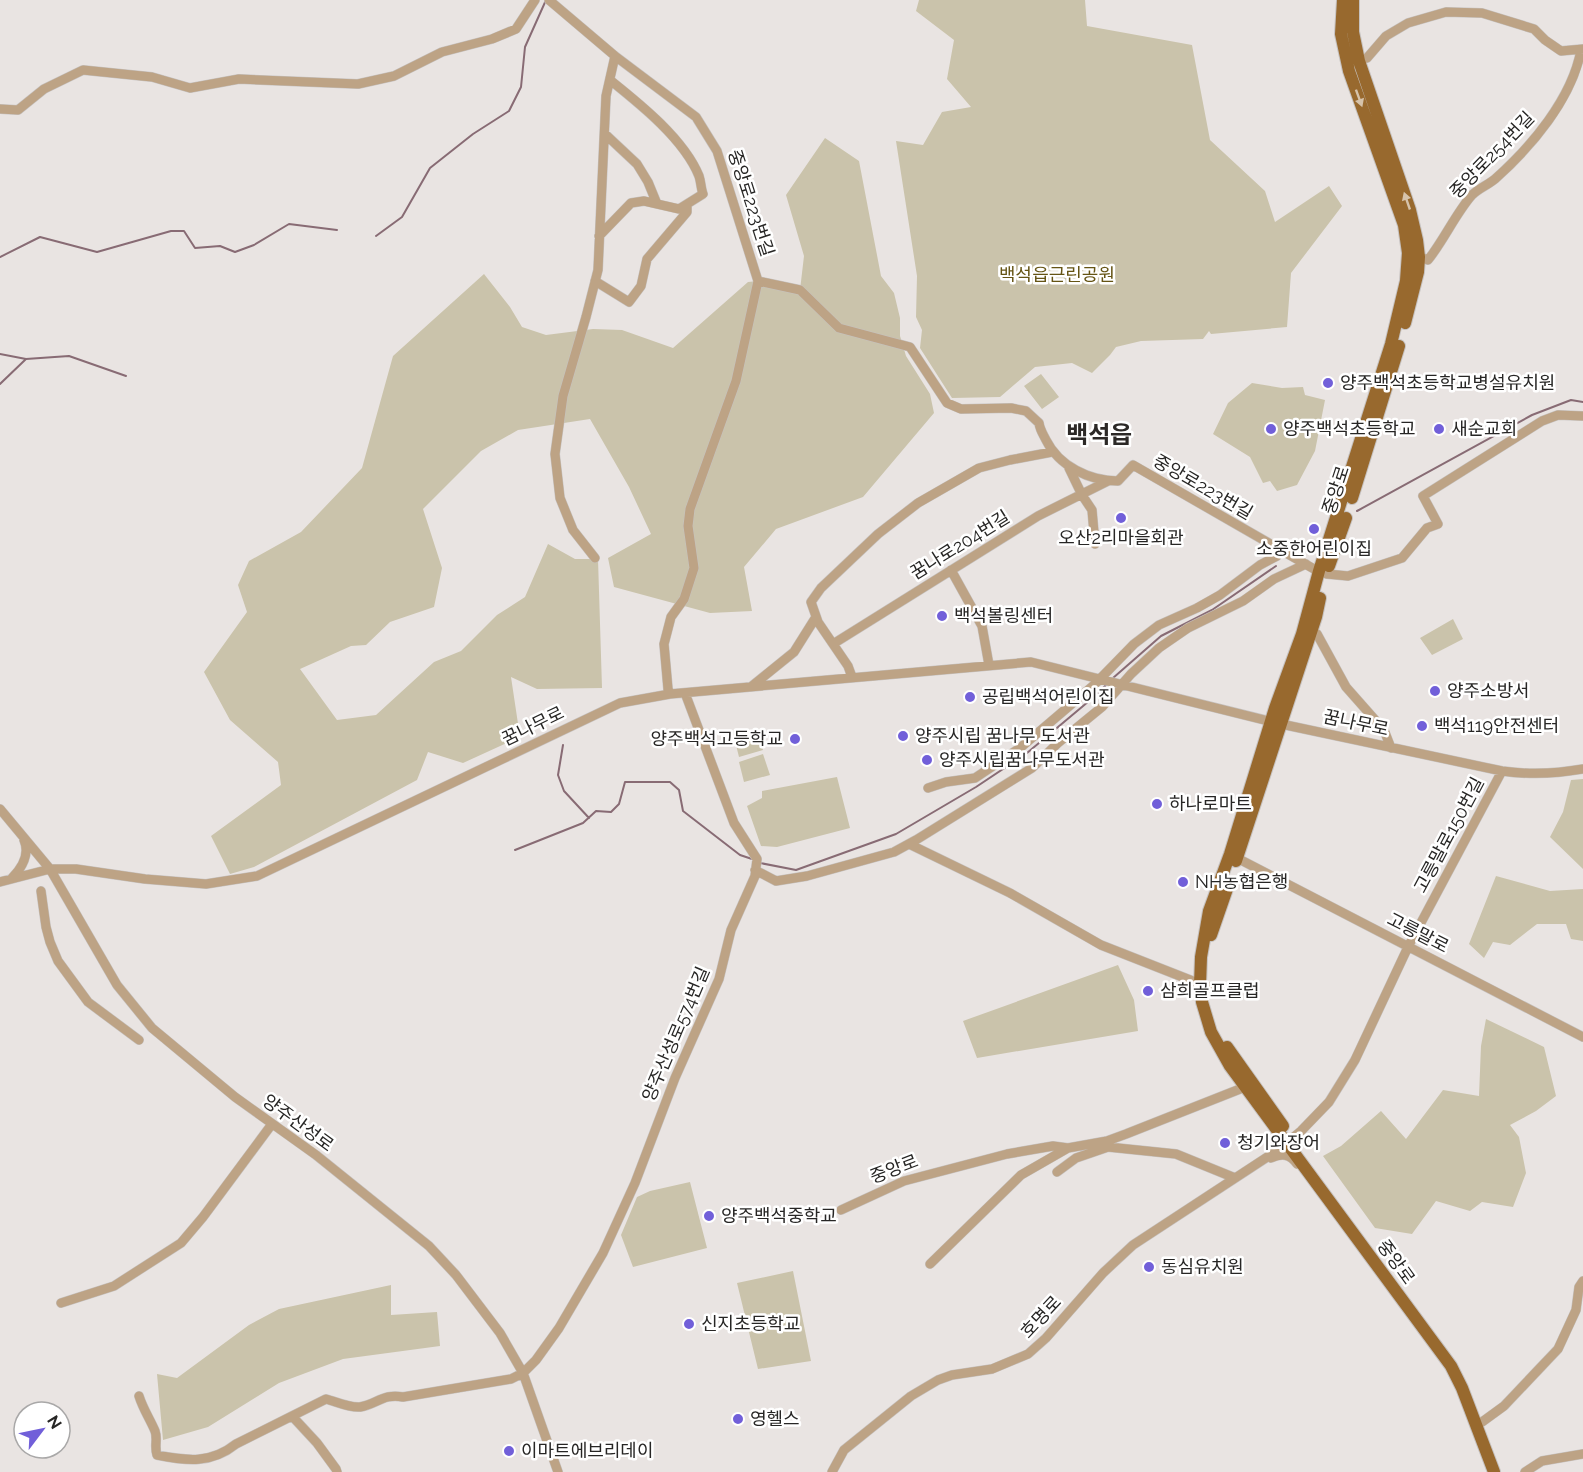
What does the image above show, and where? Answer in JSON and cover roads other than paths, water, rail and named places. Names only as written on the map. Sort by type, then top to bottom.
[{"type":"main road","name":"중앙로","points":[[1204,986],[1210,936],[1238,858],[1302,634],[1336,536],[1414,291],[1410,210],[1341,34],[1343,0]]},
{"type":"main road","name":"중앙로","points":[[1353,0],[1353,62]]},
{"type":"main road","name":"중앙로","points":[[1323,572],[1311,631],[1209,911],[1201,957],[1204,986],[1218,1029],[1248,1084],[1323,1192],[1451,1366],[1462,1388],[1494,1472]]},
{"type":"main road","name":"중앙로","points":[[1289,1142],[1449,1351],[1467,1379],[1501,1472]]},
{"type":"street","points":[[0,110],[18,110],[44,89],[83,69],[152,77],[190,88],[239,79],[358,84],[394,76],[442,52],[492,39],[516,29],[535,0]]},
{"type":"street","name":"중앙로223번길","points":[[549,0],[615,56],[696,117],[717,151],[758,281],[800,290],[839,328],[910,347],[947,403],[961,409],[1011,408],[1026,411],[1039,423],[1052,452],[1069,468],[1108,481],[1118,481],[1133,465],[1304,563]]},
{"type":"street","name":"중앙로254번길","points":[[1353,62],[1366,58],[1386,36],[1408,23],[1446,12],[1482,13],[1508,20],[1534,29],[1561,51],[1582,50],[1577,69],[1542,131],[1493,181],[1475,192],[1466,202],[1444,239],[1428,260],[1414,255]]},
{"type":"street","points":[[595,558],[573,530],[560,498],[555,454],[563,396],[598,270],[606,96],[615,56]]},
{"type":"street","points":[[600,236],[632,203],[644,201],[679,209],[703,195],[699,176],[682,148],[642,106],[610,80]]},
{"type":"street","points":[[605,134],[637,164],[657,204]]},
{"type":"street","points":[[595,282],[629,302],[641,286],[647,259],[687,212],[687,205]]},
{"type":"street","points":[[670,694],[664,644],[671,617],[684,599],[694,567],[688,526],[690,509],[736,381],[758,281]]},
{"type":"street","points":[[685,693],[734,824],[756,865],[776,880],[807,876],[894,852],[1032,768],[1102,707],[1131,674],[1159,648],[1188,628],[1244,601],[1274,579],[1304,563],[1323,572],[1348,576],[1402,558],[1427,528],[1438,524],[1423,496],[1542,421],[1558,415],[1583,416]]},
{"type":"street","points":[[852,677],[848,666],[816,616],[812,602],[821,588],[878,534],[918,503],[979,468],[1052,452]]},
{"type":"street","points":[[1069,468],[1092,510],[1095,544]]},
{"type":"street","name":"꿈나로204번길","points":[[833,644],[1038,516],[1108,481]]},
{"type":"street","points":[[928,788],[946,782],[975,778],[1020,748],[1100,679],[1134,644],[1159,625],[1220,595],[1277,556],[1279,550]]},
{"type":"street","points":[[951,570],[982,626],[989,665]]},
{"type":"street","points":[[751,687],[794,652],[816,616]]},
{"type":"street","points":[[1311,631],[1317,634],[1346,687],[1384,730],[1391,748]]},
{"type":"street","name":"꿈나무로","points":[[0,882],[50,869],[76,869],[145,879],[206,884],[257,876],[613,707],[636,699],[670,694],[1031,662],[1276,723],[1502,771],[1556,774],[1583,769]]},
{"type":"street","name":"고릉말로150번길","points":[[1408,947],[1502,771]]},
{"type":"street","name":"양주산성로","points":[[0,809],[50,869],[117,985],[152,1028],[235,1097],[316,1155],[429,1246],[482,1308],[523,1373],[558,1472]]},
{"type":"street","points":[[10,879],[21,868],[27,852],[20,832]]},
{"type":"street","points":[[909,844],[1010,893],[1101,945],[1204,986]]},
{"type":"street","name":"고릉말로","points":[[1238,858],[1583,1037]]},
{"type":"street","name":"양주산성로574번길","points":[[523,1373],[536,1360],[558,1329],[603,1252],[719,979],[731,930],[756,865]]},
{"type":"street","points":[[41,891],[46,927],[58,961],[88,1002],[138,1040]]},
{"type":"street","points":[[1289,1142],[1329,1102],[1343,1082],[1408,947]]},
{"type":"street","name":"중앙로","points":[[841,1210],[904,1181],[1007,1154],[1053,1146],[1068,1148],[1107,1141],[1248,1084]]},
{"type":"street","points":[[61,1303],[114,1286],[181,1243],[273,1124]]},
{"type":"street","name":"호명로","points":[[832,1472],[844,1450],[896,1407],[938,1380],[952,1375],[992,1369],[1028,1354],[1046,1338],[1103,1273],[1133,1245],[1289,1142]]},
{"type":"street","points":[[1057,1172],[1076,1158],[1108,1147],[1176,1154],[1237,1176],[1272,1158],[1286,1155],[1293,1158],[1323,1192]]},
{"type":"street","name":"중앙로","points":[[930,1264],[1021,1175],[1068,1148]]},
{"type":"street","points":[[1482,1422],[1504,1406],[1558,1349],[1576,1310],[1579,1287],[1583,1281]]},
{"type":"street","points":[[139,1396],[155,1432],[157,1455],[204,1460],[326,1399],[353,1407],[362,1406],[392,1395],[402,1397],[511,1379],[523,1373]]},
{"type":"street","points":[[292,1416],[317,1443],[337,1472]]},
{"type":"street","points":[[1526,1472],[1542,1461],[1583,1454]]},
{"type":"waterway","points":[[376,236],[402,217],[430,168],[473,134],[509,111],[521,87],[525,47],[546,0]]},
{"type":"waterway","points":[[0,257],[40,237],[97,252],[171,231],[184,231],[195,248],[220,246],[235,252],[254,245],[289,224],[337,230]]},
{"type":"waterway","points":[[0,354],[26,359]]},
{"type":"waterway","points":[[0,384],[26,359],[69,356],[126,376]]},
{"type":"waterway","points":[[1357,511],[1532,415],[1571,400],[1583,402]]},
{"type":"waterway","points":[[1113,678],[1161,636],[1212,610],[1276,566]]},
{"type":"waterway","points":[[760,863],[796,870],[896,834],[976,787],[1027,753],[1107,684]]},
{"type":"waterway","points":[[563,745],[558,775],[564,791],[589,818]]},
{"type":"waterway","points":[[515,850],[583,823],[596,811],[611,812],[619,804],[625,782],[670,782],[679,790],[683,811],[740,855],[752,859]]},
{"type":"place","name":"양주백석초등학교병설유치원","points":[[1328,383]]},
{"type":"place","name":"양주백석초등학교","points":[[1271,429]]},
{"type":"place","name":"새순교회","points":[[1439,429]]},
{"type":"place","name":"오산2리마을회관","points":[[1121,518]]},
{"type":"place","name":"소중한어린이집","points":[[1314,529]]},
{"type":"place","name":"백석볼링센터","points":[[942,616]]},
{"type":"place","name":"양주소방서","points":[[1435,691]]},
{"type":"place","name":"공립백석어린이집","points":[[970,697]]},
{"type":"place","name":"백석119안전센터","points":[[1422,726]]},
{"type":"place","name":"양주시립 꿈나무 도서관","points":[[903,736]]},
{"type":"place","name":"양주백석고등학교","points":[[795,739]]},
{"type":"place","name":"양주시립꿈나무도서관","points":[[927,760]]},
{"type":"place","name":"하나로마트","points":[[1157,804]]},
{"type":"place","name":"NH농협은행","points":[[1183,882]]},
{"type":"place","name":"삼희골프클럽","points":[[1148,991]]},
{"type":"place","name":"청기와장어","points":[[1225,1143]]},
{"type":"place","name":"양주백석중학교","points":[[709,1216]]},
{"type":"place","name":"동심유치원","points":[[1149,1267]]},
{"type":"place","name":"신지초등학교","points":[[689,1324]]},
{"type":"place","name":"영헬스","points":[[738,1419]]},
{"type":"place","name":"이마트에브리데이","points":[[509,1451]]},
{"type":"district","name":"백석읍","points":[[1099,435]]},
{"type":"park label","name":"백석읍근린공원","points":[[1057,275]]}]
